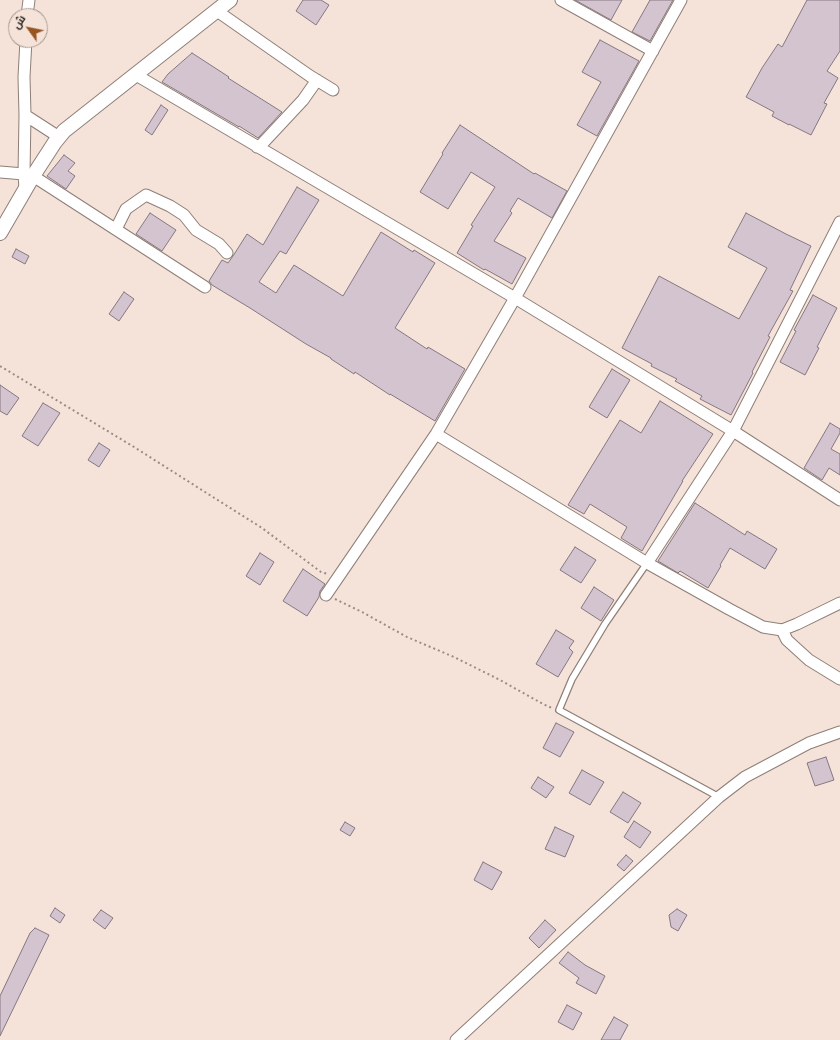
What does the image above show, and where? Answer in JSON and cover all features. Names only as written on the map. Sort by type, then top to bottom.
[{"type":"street","points":[[29,175],[64,131],[230,0]]},
{"type":"street","points":[[561,0],[653,51]]},
{"type":"street","points":[[326,595],[436,434],[515,298],[681,0]]},
{"type":"street","points":[[217,11],[333,90]]},
{"type":"street","points":[[0,233],[25,189],[29,175],[25,115],[24,77],[26,48]]},
{"type":"street","points":[[136,75],[515,298],[733,431],[840,500]]},
{"type":"street","points":[[257,147],[261,145],[303,100],[317,80]]},
{"type":"street","points":[[25,115],[59,137]]},
{"type":"street","points":[[0,172],[29,175],[205,287]]},
{"type":"street","points":[[116,229],[126,209],[146,195],[170,206],[184,215],[196,230],[219,244],[227,253]]},
{"type":"street","points":[[647,563],[733,431],[840,222]]},
{"type":"street","points":[[436,434],[647,563],[763,627],[782,630],[840,603]]},
{"type":"street","points":[[782,630],[787,640],[809,660],[840,679]]},
{"type":"street","points":[[456,1040],[719,797],[744,777],[810,743],[840,732]]},
{"type":"lane","points":[[647,563],[606,624],[572,679],[559,710],[611,740],[719,797]]},
{"type":"path","points":[[0,366],[134,447],[262,528],[321,572],[332,575],[342,572]]},
{"type":"path","points":[[326,595],[362,612],[408,637],[454,657],[500,680],[543,704],[559,710]]},
{"type":"building","points":[[303,0],[321,0],[329,5],[316,25],[296,11]]},
{"type":"building","points":[[575,0],[622,0],[611,20]]},
{"type":"building","points":[[650,0],[673,0],[650,41],[632,32]]},
{"type":"building","points":[[807,0],[840,0],[840,51],[827,71],[838,78],[824,103],[827,104],[811,135],[772,116],[774,112],[746,97],[762,68],[778,44],[782,47]]},
{"type":"building","points":[[600,40],[639,61],[597,136],[577,125],[601,82],[582,72]]},
{"type":"building","points":[[192,53],[282,112],[258,138],[162,82],[168,74]]},
{"type":"building","points":[[161,105],[168,110],[152,135],[145,130]]},
{"type":"building","points":[[460,125],[534,174],[535,173],[567,191],[552,218],[518,198],[510,211],[512,213],[494,241],[526,258],[512,284],[485,269],[484,270],[457,253],[473,226],[471,225],[495,187],[471,172],[448,209],[420,192]]},
{"type":"building","points":[[64,155],[75,163],[68,171],[75,176],[66,189],[47,176]]},
{"type":"building","points":[[297,187],[319,200],[286,254],[280,251],[259,282],[276,293],[294,265],[343,296],[381,232],[413,252],[414,250],[435,263],[395,328],[427,349],[428,347],[465,369],[435,421],[390,395],[355,372],[354,374],[331,358],[212,285],[209,281],[222,260],[228,263],[247,234],[263,245]]},
{"type":"building","points":[[150,213],[176,230],[162,251],[136,234]]},
{"type":"building","points":[[746,213],[811,246],[790,290],[793,291],[768,336],[770,337],[731,415],[700,399],[702,396],[675,381],[677,379],[651,366],[652,364],[622,348],[659,276],[739,319],[767,268],[728,247]]},
{"type":"building","points":[[16,249],[29,256],[25,264],[12,257]]},
{"type":"building","points":[[124,292],[134,299],[119,321],[109,314]]},
{"type":"building","points":[[813,295],[837,308],[817,347],[819,348],[805,375],[780,362],[796,331],[794,330]]},
{"type":"building","points":[[612,369],[630,380],[607,418],[589,407]]},
{"type":"building","points":[[0,385],[19,398],[7,415],[0,411]]},
{"type":"building","points":[[660,401],[713,434],[682,481],[642,551],[621,538],[627,527],[590,504],[584,514],[568,505],[620,420],[641,433]]},
{"type":"building","points":[[43,403],[60,413],[38,446],[22,436]]},
{"type":"building","points":[[830,423],[840,429],[840,433],[831,449],[840,454],[840,475],[829,468],[822,480],[804,468]]},
{"type":"building","points":[[99,443],[110,450],[99,467],[88,460]]},
{"type":"building","points":[[695,503],[745,535],[747,531],[777,549],[765,569],[730,548],[708,588],[680,571],[678,573],[658,561]]},
{"type":"building","points":[[575,547],[596,560],[581,583],[560,570]]},
{"type":"building","points":[[260,553],[274,562],[260,585],[246,576]]},
{"type":"building","points":[[303,569],[325,584],[307,616],[283,601]]},
{"type":"building","points":[[594,587],[614,600],[601,621],[581,608]]},
{"type":"building","points":[[556,630],[574,641],[569,648],[573,652],[558,677],[536,664]]},
{"type":"building","points":[[556,723],[574,732],[560,757],[543,748]]},
{"type":"building","points":[[826,757],[834,780],[815,786],[807,763]]},
{"type":"building","points":[[582,770],[604,782],[590,805],[569,793]]},
{"type":"building","points":[[538,777],[554,787],[546,798],[531,788]]},
{"type":"building","points":[[623,792],[641,803],[628,823],[610,812]]},
{"type":"building","points":[[634,821],[651,832],[640,848],[624,837]]},
{"type":"building","points":[[345,822],[355,828],[350,836],[340,830]]},
{"type":"building","points":[[555,827],[574,836],[565,857],[545,849]]},
{"type":"building","points":[[626,855],[633,861],[624,871],[617,865]]},
{"type":"building","points":[[483,862],[502,872],[492,890],[474,880]]},
{"type":"building","points":[[55,908],[65,915],[60,923],[50,916]]},
{"type":"building","points":[[677,909],[687,915],[678,931],[671,927],[669,915]]},
{"type":"building","points":[[101,910],[113,918],[105,929],[93,920]]},
{"type":"building","points":[[545,920],[556,930],[539,948],[529,938]]},
{"type":"building","points":[[35,928],[49,935],[0,1036],[0,996],[30,933]]},
{"type":"building","points":[[568,952],[585,965],[605,976],[596,994],[576,983],[579,978],[559,963]]},
{"type":"building","points":[[567,1005],[582,1013],[573,1030],[558,1022]]},
{"type":"building","points":[[614,1017],[628,1025],[620,1040],[601,1040]]}]
